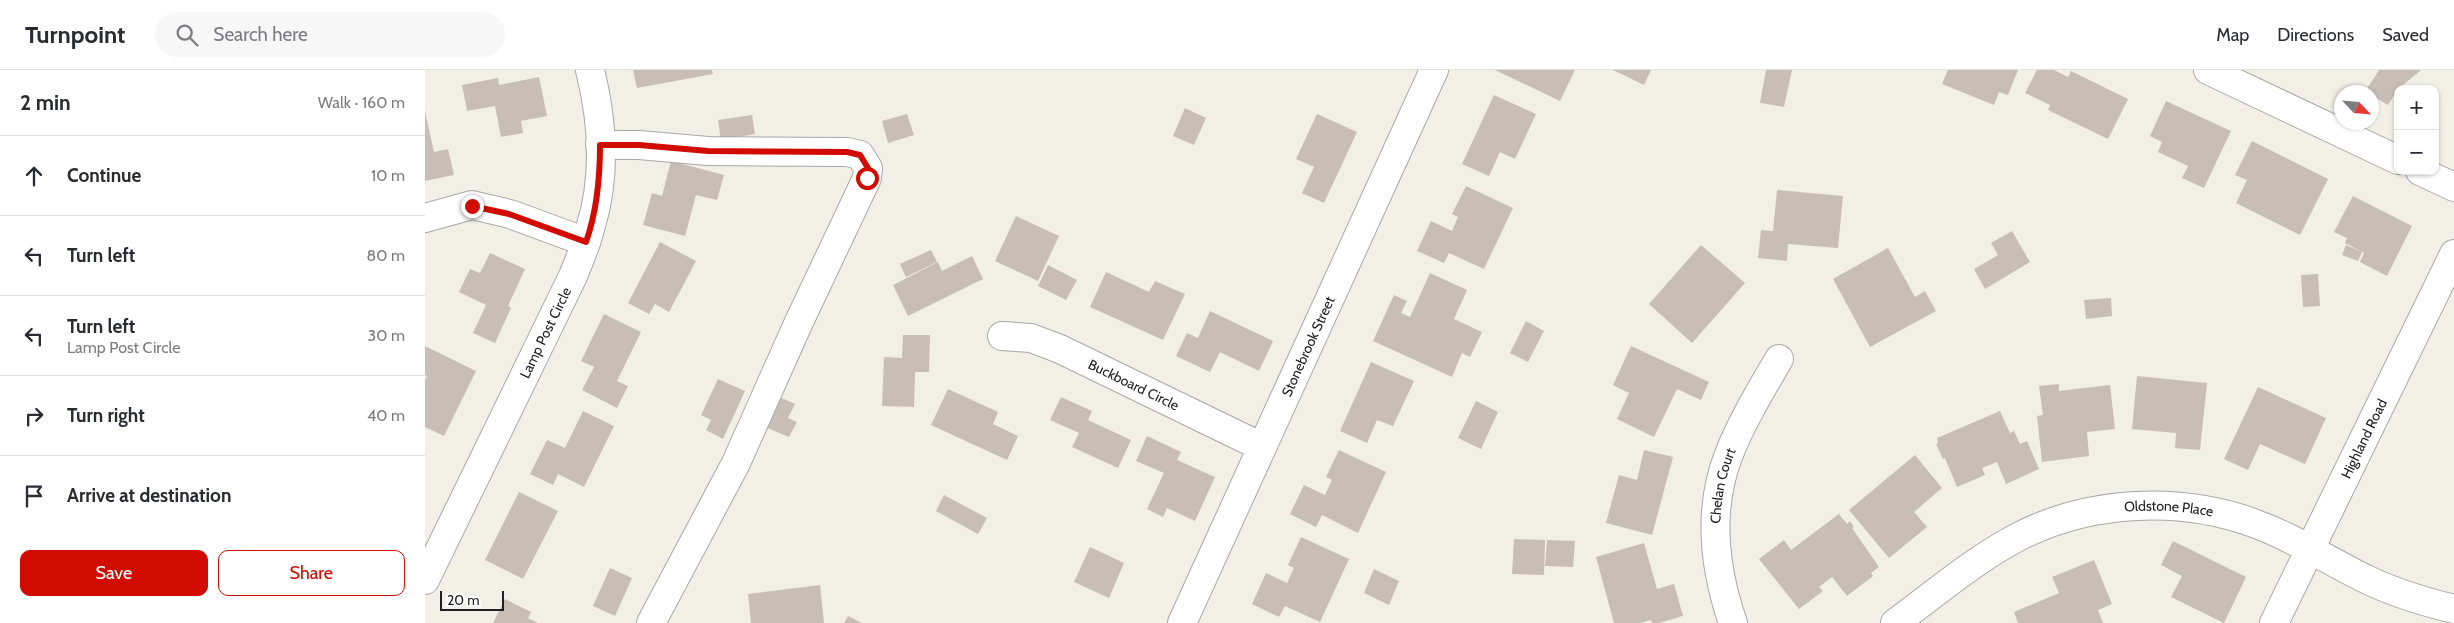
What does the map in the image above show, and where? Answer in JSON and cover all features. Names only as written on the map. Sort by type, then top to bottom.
[{"type":"street","name":"Lamp Post Circle","points":[[425,580],[573,276],[591,229],[600,180],[600,145],[597,107],[590,70]]},
{"type":"street","name":"Stonebrook Street","points":[[1182,623],[1434,70]]},
{"type":"street","points":[[2217,72],[2394,158]]},
{"type":"street","points":[[600,145],[639,145],[708,151],[847,152],[860,155],[868,168],[867,178],[736,464],[651,623]]},
{"type":"street","points":[[2428,175],[2454,187]]},
{"type":"street","points":[[425,218],[472,206],[509,214],[586,242]]},
{"type":"street","name":"Highland Road","points":[[2274,623],[2454,254]]},
{"type":"street","name":"Buckboard Circle","points":[[1001,336],[1031,338],[1060,348],[1262,447]]},
{"type":"street","name":"Chelan Court","points":[[1733,623],[1721,588],[1715,544],[1717,499],[1728,455],[1779,359]]},
{"type":"street","name":"Oldstone Place","points":[[1895,623],[1985,556],[2020,536],[2067,517],[2131,506],[2196,508],[2255,524],[2369,581],[2454,609]]},
{"type":"building","points":[[633,70],[712,70],[713,74],[637,88]]},
{"type":"building","points":[[1495,70],[1575,70],[1560,101]]},
{"type":"building","points":[[1613,70],[1651,70],[1644,85]]},
{"type":"building","points":[[1766,70],[1792,70],[1784,107],[1760,103]]},
{"type":"building","points":[[1948,70],[2018,70],[2008,95],[1999,92],[1994,105],[1942,84]]},
{"type":"building","points":[[2037,70],[2054,70],[2068,77],[2071,71],[2128,99],[2108,139],[2048,110],[2050,105],[2025,93]]},
{"type":"building","points":[[2379,70],[2421,70],[2403,85],[2394,85],[2394,95],[2388,105],[2379,100],[2379,85],[2369,85]]},
{"type":"building","points":[[539,77],[547,116],[521,121],[523,133],[501,137],[495,106],[467,111],[462,85],[498,78],[499,85]]},
{"type":"building","points":[[1494,95],[1536,114],[1515,159],[1500,152],[1489,176],[1462,164]]},
{"type":"building","points":[[2166,101],[2231,131],[2204,188],[2182,178],[2188,166],[2158,152],[2162,142],[2150,136]]},
{"type":"building","points":[[1185,108],[1206,118],[1194,145],[1173,136]]},
{"type":"building","points":[[425,111],[434,152],[448,149],[454,175],[425,181]]},
{"type":"building","points":[[907,114],[914,135],[888,143],[882,121]]},
{"type":"building","points":[[1317,114],[1357,132],[1324,203],[1302,193],[1314,167],[1296,159]]},
{"type":"building","points":[[752,115],[755,134],[721,140],[718,120]]},
{"type":"building","points":[[2252,141],[2328,179],[2300,235],[2236,203],[2247,180],[2235,175]]},
{"type":"building","points":[[671,161],[724,175],[717,200],[696,195],[685,236],[643,225],[652,193],[662,196]]},
{"type":"building","points":[[1466,186],[1513,208],[1484,269],[1449,253],[1444,263],[1417,251],[1431,221],[1452,231],[1458,217],[1452,214]]},
{"type":"building","points":[[1777,190],[1843,196],[1838,248],[1788,244],[1787,261],[1758,258],[1761,230],[1773,231]]},
{"type":"building","points":[[2353,196],[2412,226],[2387,276],[2360,262],[2364,253],[2345,243],[2347,238],[2334,232]]},
{"type":"building","points":[[1016,216],[1059,236],[1038,281],[995,261]]},
{"type":"building","points":[[2012,231],[2030,262],[1985,289],[1974,269],[1998,255],[1991,243]]},
{"type":"building","points":[[660,242],[696,261],[669,312],[655,304],[649,314],[628,303]]},
{"type":"building","points":[[1701,245],[1745,283],[1692,343],[1649,304]]},
{"type":"building","points":[[2346,245],[2362,252],[2358,261],[2342,255]]},
{"type":"building","points":[[1888,248],[1915,297],[1925,291],[1936,311],[1870,347],[1833,279]]},
{"type":"building","points":[[931,250],[937,262],[906,277],[900,264]]},
{"type":"building","points":[[490,253],[525,269],[508,306],[511,308],[495,343],[473,333],[486,305],[459,292],[470,269],[480,273]]},
{"type":"building","points":[[972,256],[983,279],[908,316],[893,285],[938,262],[942,271]]},
{"type":"building","points":[[1048,265],[1077,280],[1066,300],[1038,286]]},
{"type":"building","points":[[1106,272],[1149,292],[1155,281],[1185,294],[1163,340],[1090,307]]},
{"type":"building","points":[[1430,273],[1467,290],[1454,319],[1482,332],[1470,357],[1462,353],[1452,377],[1373,341],[1394,295],[1407,301],[1401,313],[1410,317]]},
{"type":"building","points":[[2318,274],[2320,306],[2303,307],[2301,275]]},
{"type":"building","points":[[2111,298],[2112,316],[2086,319],[2084,300]]},
{"type":"building","points":[[1210,311],[1273,341],[1259,371],[1220,352],[1210,372],[1176,356],[1187,333],[1198,338]]},
{"type":"building","points":[[604,314],[641,332],[617,381],[628,386],[617,408],[582,390],[594,367],[581,361]]},
{"type":"building","points":[[1526,321],[1544,331],[1528,362],[1510,353]]},
{"type":"building","points":[[903,335],[930,335],[929,372],[915,372],[914,407],[882,406],[884,357],[902,358]]},
{"type":"building","points":[[425,346],[476,371],[444,436],[425,427],[425,380],[427,376],[425,375]]},
{"type":"building","points":[[1631,346],[1709,382],[1701,400],[1677,389],[1654,437],[1617,419],[1629,393],[1613,385]]},
{"type":"building","points":[[1371,362],[1414,381],[1393,426],[1377,420],[1367,443],[1340,431]]},
{"type":"building","points":[[2137,376],[2207,383],[2200,450],[2175,448],[2176,433],[2132,429]]},
{"type":"building","points":[[718,379],[745,391],[723,439],[706,430],[711,420],[701,415]]},
{"type":"building","points":[[2059,384],[2059,391],[2110,385],[2115,429],[2087,432],[2089,456],[2042,462],[2037,416],[2043,415],[2039,386]]},
{"type":"building","points":[[2258,387],[2326,418],[2305,464],[2260,444],[2248,470],[2224,459]]},
{"type":"building","points":[[948,389],[998,412],[993,424],[1018,436],[1007,460],[931,425]]},
{"type":"building","points":[[777,396],[795,404],[788,418],[797,422],[789,437],[763,426]]},
{"type":"building","points":[[1061,397],[1092,411],[1088,420],[1131,440],[1118,468],[1072,447],[1079,433],[1050,420]]},
{"type":"building","points":[[1476,401],[1498,412],[1481,449],[1458,438]]},
{"type":"building","points":[[583,411],[614,426],[584,487],[558,474],[553,485],[530,474],[547,440],[565,448]]},
{"type":"building","points":[[2000,411],[2010,433],[2014,431],[2020,444],[2027,441],[2039,469],[2006,484],[1997,462],[1982,468],[1985,475],[1957,487],[1945,458],[1943,459],[1936,444],[1938,443],[1937,438]]},
{"type":"building","points":[[1147,436],[1181,452],[1177,460],[1215,477],[1195,521],[1167,508],[1163,517],[1147,509],[1164,473],[1136,461]]},
{"type":"building","points":[[1339,450],[1386,472],[1358,533],[1322,515],[1316,527],[1290,514],[1304,485],[1325,495],[1332,480],[1326,477]]},
{"type":"building","points":[[1644,450],[1673,457],[1652,535],[1606,523],[1619,475],[1637,480]]},
{"type":"building","points":[[1915,455],[1942,488],[1914,512],[1927,527],[1889,558],[1849,510]]},
{"type":"building","points":[[519,492],[558,511],[523,579],[485,560]]},
{"type":"building","points":[[944,495],[987,518],[978,534],[936,511]]},
{"type":"building","points":[[1839,514],[1847,524],[1850,521],[1854,527],[1852,528],[1879,567],[1871,573],[1873,576],[1847,596],[1832,577],[1819,587],[1823,591],[1799,609],[1759,559],[1784,540],[1791,550]]},
{"type":"building","points":[[1301,537],[1349,559],[1320,622],[1285,606],[1279,617],[1252,604],[1266,573],[1287,583],[1294,568],[1288,565]]},
{"type":"building","points":[[1514,539],[1545,540],[1544,575],[1512,574]]},
{"type":"building","points":[[1547,540],[1575,541],[1573,567],[1545,566]]},
{"type":"building","points":[[2173,541],[2246,577],[2224,623],[2171,597],[2182,576],[2161,565]]},
{"type":"building","points":[[1644,543],[1657,589],[1674,584],[1683,616],[1659,623],[1652,623],[1651,620],[1640,623],[1614,623],[1596,557]]},
{"type":"building","points":[[1090,547],[1124,563],[1109,598],[1074,582]]},
{"type":"building","points":[[2094,560],[2112,604],[2098,610],[2103,623],[2018,623],[2014,612],[2059,593],[2052,577]]},
{"type":"building","points":[[610,568],[632,578],[615,616],[593,606]]},
{"type":"building","points":[[1374,569],[1399,581],[1389,605],[1364,593]]},
{"type":"building","points":[[820,585],[824,623],[751,623],[748,594]]},
{"type":"building","points":[[505,599],[531,612],[528,618],[538,623],[493,623]]},
{"type":"building","points":[[848,616],[862,623],[844,623]]},
{"type":"route","points":[[472,206],[509,214],[586,242],[591,229],[600,180],[600,145],[639,145],[708,151],[810,150],[847,152],[860,155],[868,168],[867,178]]}]
